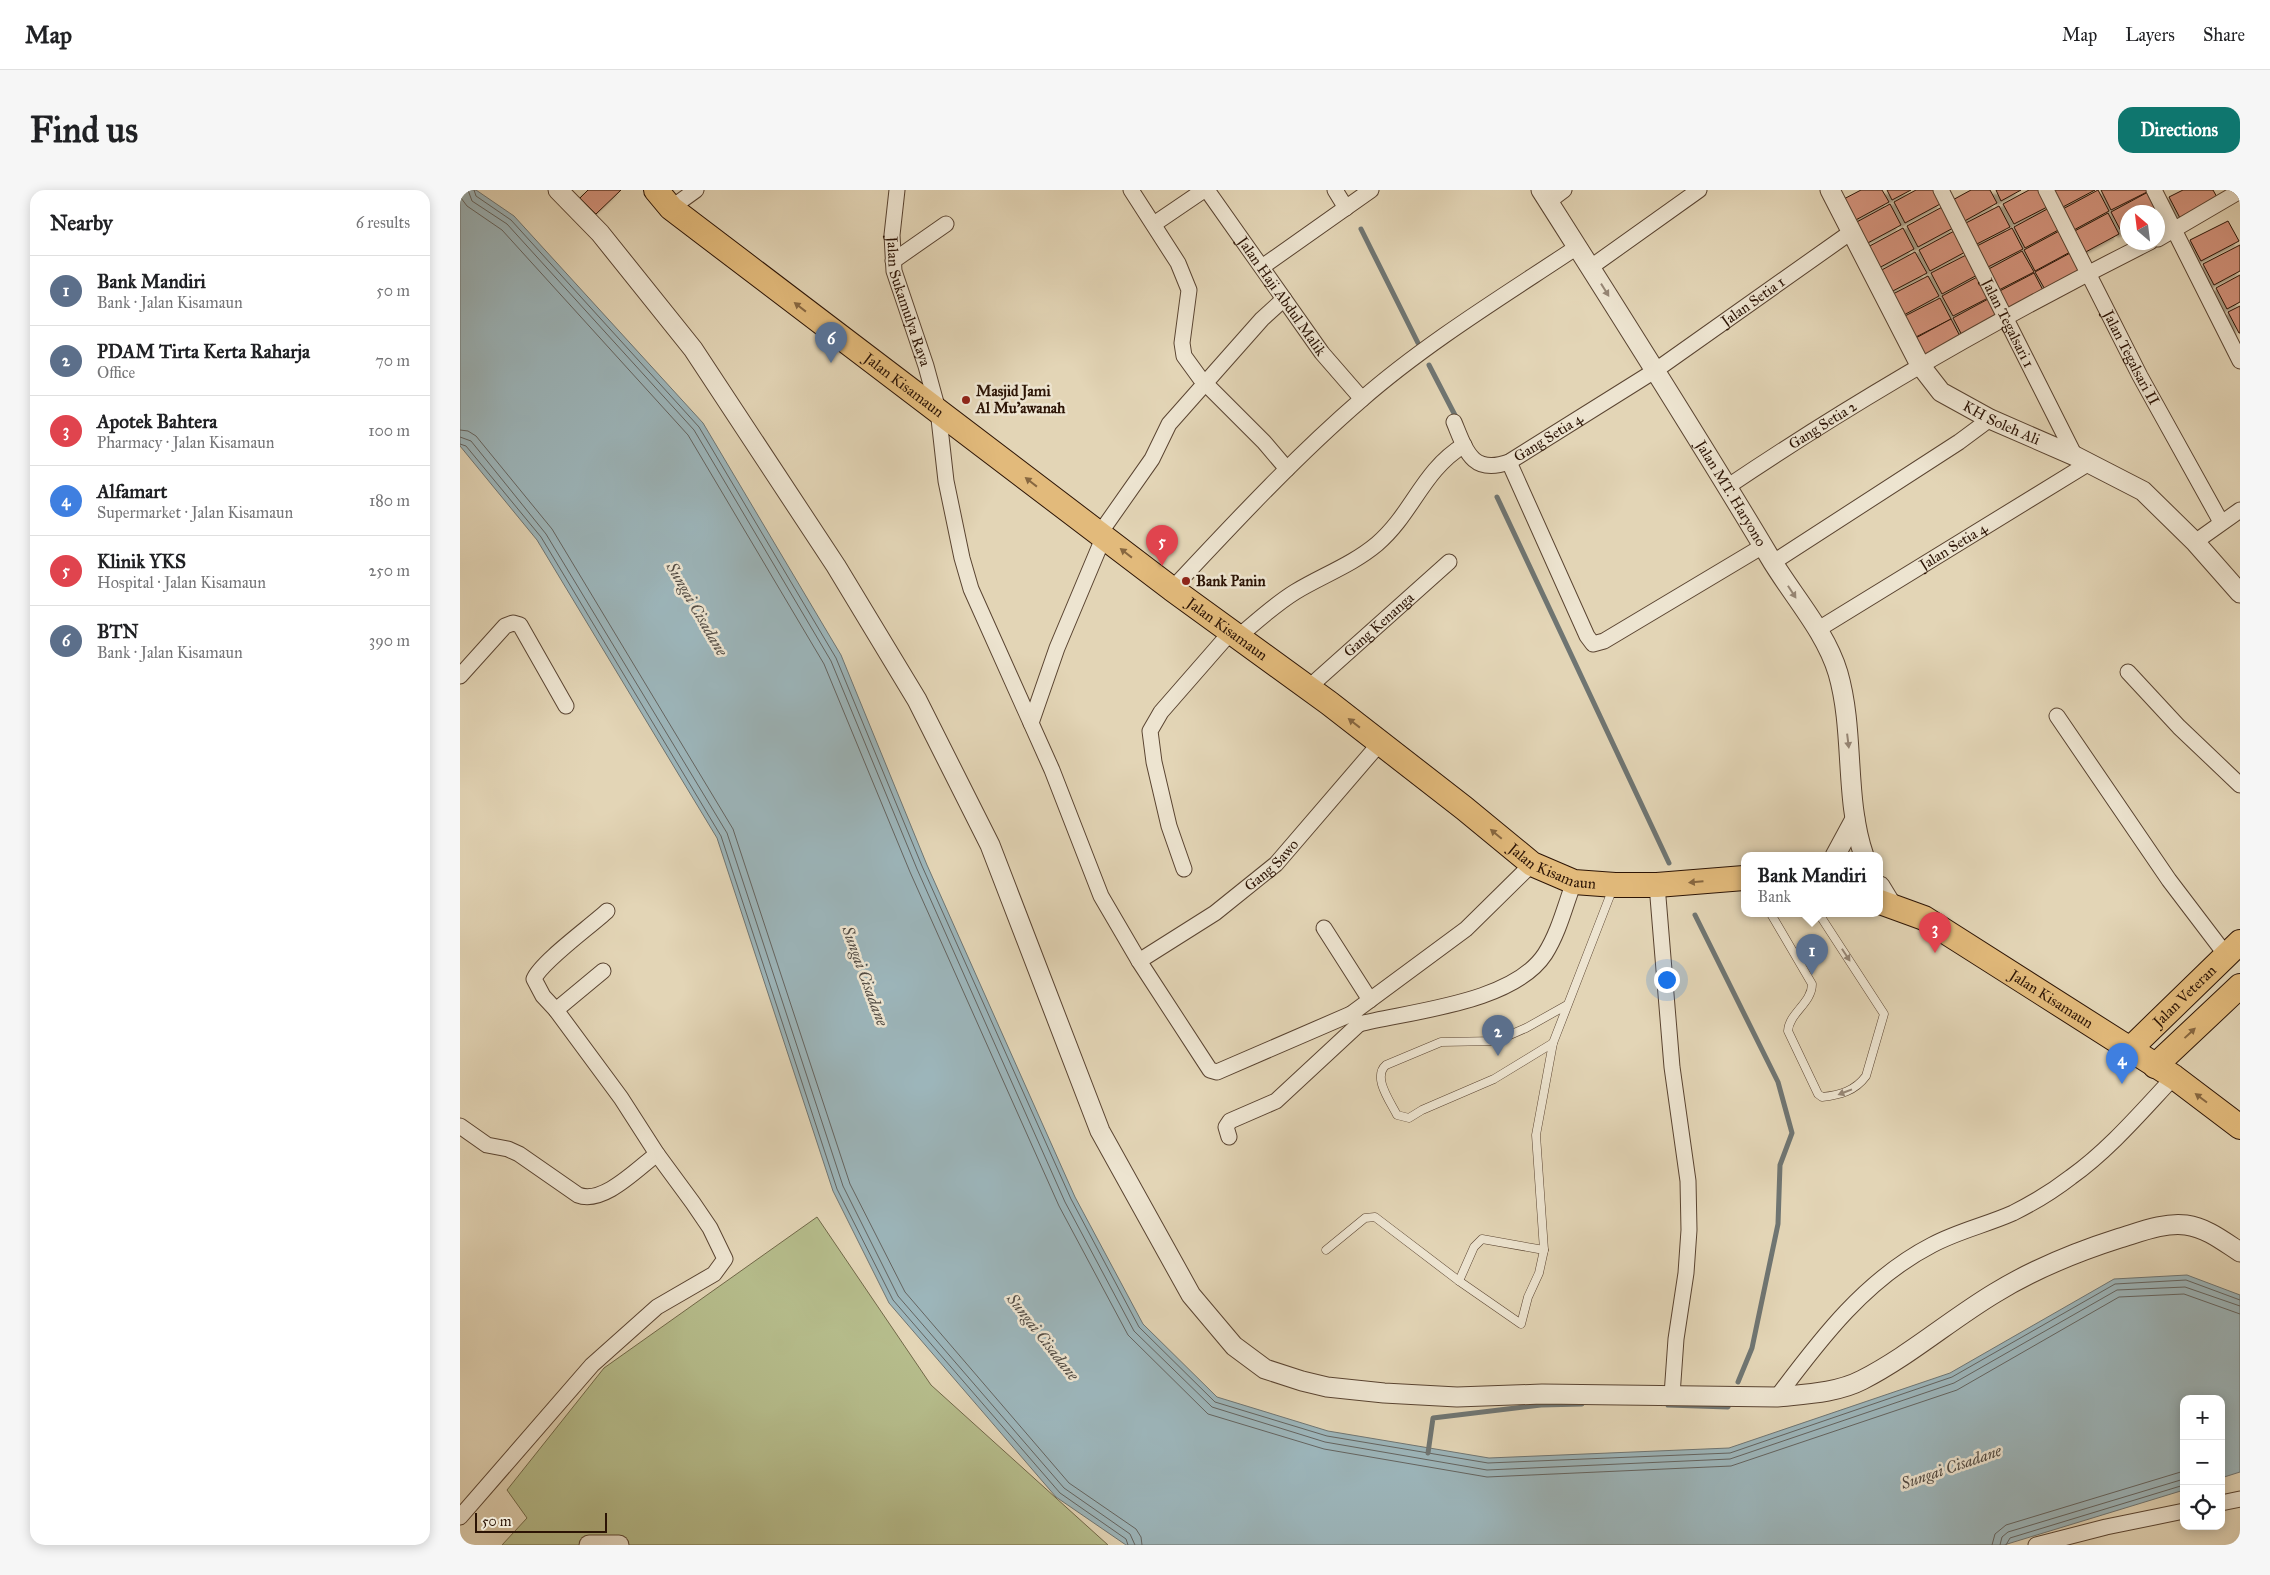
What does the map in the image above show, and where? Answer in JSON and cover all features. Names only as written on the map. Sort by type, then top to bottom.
[{"type":"main road","name":"Jalan Kisamaun","points":[[664,199],[880,368],[938,410],[1172,590],[1308,688],[1380,743],[1532,864],[1574,882],[1615,885],[1657,886],[1741,878]]},
{"type":"main road","name":"Jalan Kisamaun","points":[[1883,897],[1924,918],[2130,1049],[2240,1127]]},
{"type":"main road","name":"Jalan Veteran","points":[[2130,1049],[2233,948]]},
{"type":"main road","name":"Jalan Veteran","points":[[2164,1072],[2240,986]]},
{"type":"street","points":[[558,190],[600,233],[693,349],[836,566],[917,700],[990,845],[1100,1131],[1191,1295],[1221,1333],[1239,1350],[1265,1369],[1327,1387],[1457,1398],[1542,1394],[1777,1397],[1815,1393],[1844,1387],[1862,1380],[2024,1276],[2126,1236],[2163,1226],[2185,1225],[2213,1234],[2240,1252]]},
{"type":"street","points":[[664,199],[696,190]]},
{"type":"street","name":"Jalan Sukamulya Raya","points":[[897,190],[892,235],[893,261],[938,410],[946,481],[966,573],[1031,723],[1101,896],[1139,961],[1206,1066],[1213,1072],[1355,1019]]},
{"type":"street","points":[[1131,190],[1178,263],[1188,290],[1182,343],[1184,356],[1287,469]]},
{"type":"street","points":[[1154,224],[1205,190]]},
{"type":"street","name":"Jalan Haji Abdul Malik","points":[[1205,190],[1322,353],[1362,399]]},
{"type":"street","points":[[1335,190],[1346,208]]},
{"type":"street","points":[[1262,268],[1371,190]]},
{"type":"street","points":[[1544,196],[1564,190]]},
{"type":"street","points":[[1591,267],[1699,190]]},
{"type":"street","name":"KH Soleh Ali","points":[[1830,190],[1920,365],[1940,392],[1990,419],[2082,459],[2143,491],[2195,542],[2240,593]]},
{"type":"street","name":"Jalan Tegalsari 1","points":[[1941,190],[2082,459]]},
{"type":"street","name":"Jalan Tegalsari II","points":[[2046,190],[2140,376],[2220,522]]},
{"type":"street","points":[[2154,190],[2240,361]]},
{"type":"street","points":[[2165,235],[2240,190]]},
{"type":"street","name":"Jalan MT. Haryono","points":[[1544,196],[1656,370],[1772,563],[1817,630],[1828,650],[1838,673],[1852,775],[1854,819],[1863,852]]},
{"type":"street","points":[[893,261],[946,224]]},
{"type":"street","name":"Jalan Setia 1","points":[[1656,370],[1851,232]]},
{"type":"street","points":[[1172,590],[1255,500],[1362,399],[1440,341],[1577,247]]},
{"type":"street","name":"Gang Setia 2","points":[[1726,487],[1920,365],[2134,250]]},
{"type":"street","points":[[1031,723],[1057,648],[1102,535],[1152,459],[1169,424],[1262,320],[1284,299]]},
{"type":"street","name":"Gang Setia 4","points":[[1454,422],[1468,455],[1478,464],[1488,466],[1509,462],[1656,370]]},
{"type":"street","points":[[1772,563],[1959,442],[1990,419]]},
{"type":"street","points":[[1184,869],[1169,826],[1154,762],[1150,731],[1161,712],[1234,635],[1285,598],[1352,561],[1376,545],[1401,518],[1442,460],[1464,445]]},
{"type":"street","name":"Jalan Setia 4","points":[[1817,630],[2082,459]]},
{"type":"street","points":[[1509,462],[1587,636],[1594,644],[1604,641],[1763,546]]},
{"type":"street","points":[[2195,542],[2220,522],[2240,510]]},
{"type":"street","name":"Gang Kenanga","points":[[1308,688],[1449,562]]},
{"type":"street","points":[[460,676],[505,626],[513,623],[520,625],[566,706]]},
{"type":"street","points":[[2128,672],[2179,727],[2240,785]]},
{"type":"street","points":[[2057,716],[2169,880],[2233,948]]},
{"type":"street","name":"Gang Sawo","points":[[1139,961],[1215,913],[1276,864],[1380,743]]},
{"type":"street","name":"Jalan MT. Haryono","points":[[1837,852],[1854,819]]},
{"type":"street","points":[[1230,1137],[1226,1127],[1230,1120],[1276,1101],[1355,1019],[1370,1000],[1472,923],[1532,864]]},
{"type":"street","points":[[1355,1019],[1464,1001],[1490,992],[1525,972],[1541,960],[1556,934],[1574,882]]},
{"type":"street","points":[[1657,886],[1672,1066],[1688,1201],[1686,1273],[1676,1339],[1672,1395]]},
{"type":"street","points":[[460,1517],[592,1365],[657,1307],[714,1274],[725,1259],[710,1228],[657,1154],[621,1098],[556,1010],[550,1005],[534,979],[537,971],[608,911]]},
{"type":"street","points":[[1324,928],[1370,1000]]},
{"type":"street","points":[[556,1010],[603,971]]},
{"type":"street","points":[[1777,1397],[1834,1323],[1856,1300],[1882,1278],[1908,1258],[1932,1244],[2012,1213],[2070,1178],[2129,1126],[2164,1072]]},
{"type":"street","points":[[460,1126],[488,1145],[508,1148],[519,1154],[578,1195],[586,1198],[605,1194],[657,1154]]},
{"type":"street","points":[[2225,1502],[2240,1499]]},
{"type":"street","points":[[2036,1545],[2106,1527],[2180,1512]]},
{"type":"street","points":[[590,1545],[619,1545]]},
{"type":"lane","points":[[1326,1250],[1365,1218],[1375,1217],[1459,1281],[1521,1324],[1528,1298],[1539,1273],[1544,1250],[1536,1135],[1553,1043],[1615,885]]},
{"type":"lane","points":[[1774,917],[1812,984],[1810,996],[1788,1025],[1788,1031],[1818,1094],[1822,1097],[1847,1092],[1861,1083],[1866,1076],[1884,1014],[1822,917]]},
{"type":"lane","points":[[1553,1043],[1494,1079],[1409,1118],[1397,1115],[1380,1077],[1381,1070],[1386,1065],[1441,1042],[1496,1041],[1526,1028],[1568,1005]]},
{"type":"lane","points":[[1459,1281],[1474,1247],[1482,1239],[1544,1250]]},
{"type":"green space","points":[[817,1217],[931,1385],[1108,1545],[502,1545],[527,1518],[507,1490],[604,1368]]},
{"type":"water","name":"Sungai Cisadane","points":[[460,190],[476,190],[514,216],[703,423],[841,655],[927,865],[1075,1197],[1143,1324],[1217,1397],[1328,1431],[1489,1458],[1729,1448],[1950,1373],[2114,1279],[2187,1275],[2240,1295],[2240,1472],[2225,1477],[2225,1395],[2180,1395],[2180,1491],[2004,1545],[1126,1545],[1056,1497],[889,1303],[833,1191],[717,838],[537,540],[460,446]]},
{"type":"building","points":[[588,190],[621,190],[596,214],[580,198]]},
{"type":"building","points":[[1861,190],[1882,190],[1889,202],[1852,222],[1840,201]]},
{"type":"building","points":[[1887,190],[1911,190],[1892,200]]},
{"type":"building","points":[[1916,190],[1935,190],[1942,203],[1905,223],[1894,202]]},
{"type":"building","points":[[1971,190],[1990,190],[1997,203],[1961,223],[1949,202]]},
{"type":"building","points":[[1996,190],[2021,190],[2001,201]]},
{"type":"building","points":[[2029,190],[2043,190],[2051,205],[2014,224],[2003,204]]},
{"type":"building","points":[[2051,190],[2095,190],[2061,208]]},
{"type":"building","points":[[2098,190],[2109,211],[2072,231],[2061,210]]},
{"type":"building","points":[[2101,190],[2149,191],[2120,205],[2111,210]]},
{"type":"building","points":[[2183,190],[2213,190],[2218,199],[2180,218],[2169,197]]},
{"type":"building","points":[[2148,192],[2154,205],[2124,205]]},
{"type":"building","points":[[1890,204],[1901,225],[1864,245],[1853,224]]},
{"type":"building","points":[[1944,206],[1955,227],[1918,247],[1907,226]]},
{"type":"building","points":[[1999,206],[2010,227],[1973,246],[1962,225]]},
{"type":"building","points":[[2051,207],[2062,228],[2025,248],[2014,227]]},
{"type":"building","points":[[2120,207],[2120,229],[2111,212]]},
{"type":"building","points":[[2108,213],[2119,234],[2082,254],[2071,233]]},
{"type":"building","points":[[2228,221],[2239,241],[2201,261],[2190,240]]},
{"type":"building","points":[[1903,228],[1914,249],[1877,269],[1866,248]]},
{"type":"building","points":[[2012,228],[2023,249],[1986,268],[1975,247]]},
{"type":"building","points":[[1956,230],[1967,251],[1930,271],[1919,250]]},
{"type":"building","points":[[2061,230],[2072,251],[2035,271],[2024,250]]},
{"type":"building","points":[[2240,245],[2240,271],[2214,285],[2203,264]]},
{"type":"building","points":[[2022,251],[2034,272],[1997,291],[1985,271]]},
{"type":"building","points":[[1915,252],[1927,273],[1889,293],[1878,272]]},
{"type":"building","points":[[2072,252],[2084,273],[2047,293],[2035,272]]},
{"type":"building","points":[[1968,254],[1979,274],[1942,294],[1931,273]]},
{"type":"building","points":[[2034,273],[2045,294],[2008,314],[1996,293]]},
{"type":"building","points":[[2240,275],[2240,302],[2227,309],[2216,288]]},
{"type":"building","points":[[1928,276],[1939,296],[1902,316],[1891,295]]},
{"type":"building","points":[[1979,276],[1990,297],[1953,316],[1942,296]]},
{"type":"building","points":[[1940,298],[1951,319],[1914,338],[1903,317]]},
{"type":"building","points":[[1990,298],[2001,319],[1964,339],[1953,318]]},
{"type":"building","points":[[2240,306],[2240,333],[2239,333],[2228,312]]},
{"type":"building","points":[[1951,319],[1962,340],[1925,360],[1914,339]]},
{"type":"waterway","points":[[1361,229],[1418,343]]},
{"type":"waterway","points":[[1429,365],[1458,421]]},
{"type":"waterway","points":[[1497,497],[1669,863]]},
{"type":"waterway","points":[[1695,915],[1778,1082],[1792,1133],[1780,1165],[1778,1224],[1752,1348],[1738,1382]]},
{"type":"waterway","points":[[1668,1405],[1728,1407],[1730,1403]]},
{"type":"waterway","points":[[1428,1453],[1433,1418],[1541,1405],[1582,1404]]},
{"type":"place","name":"BTN","points":[[831,363]]},
{"type":"place","name":"Masjid Jami Al Mu’awanah","points":[[966,400]]},
{"type":"place","name":"Klinik YKS","points":[[1162,566]]},
{"type":"place","name":"Bank Panin","points":[[1186,581]]},
{"type":"place","name":"Apotek Bahtera","points":[[1935,953]]},
{"type":"place","name":"Bank Mandiri","points":[[1812,975]]},
{"type":"place","name":"PDAM Tirta Kerta Raharja","points":[[1498,1056]]},
{"type":"place","name":"Alfamart","points":[[2122,1084]]}]
